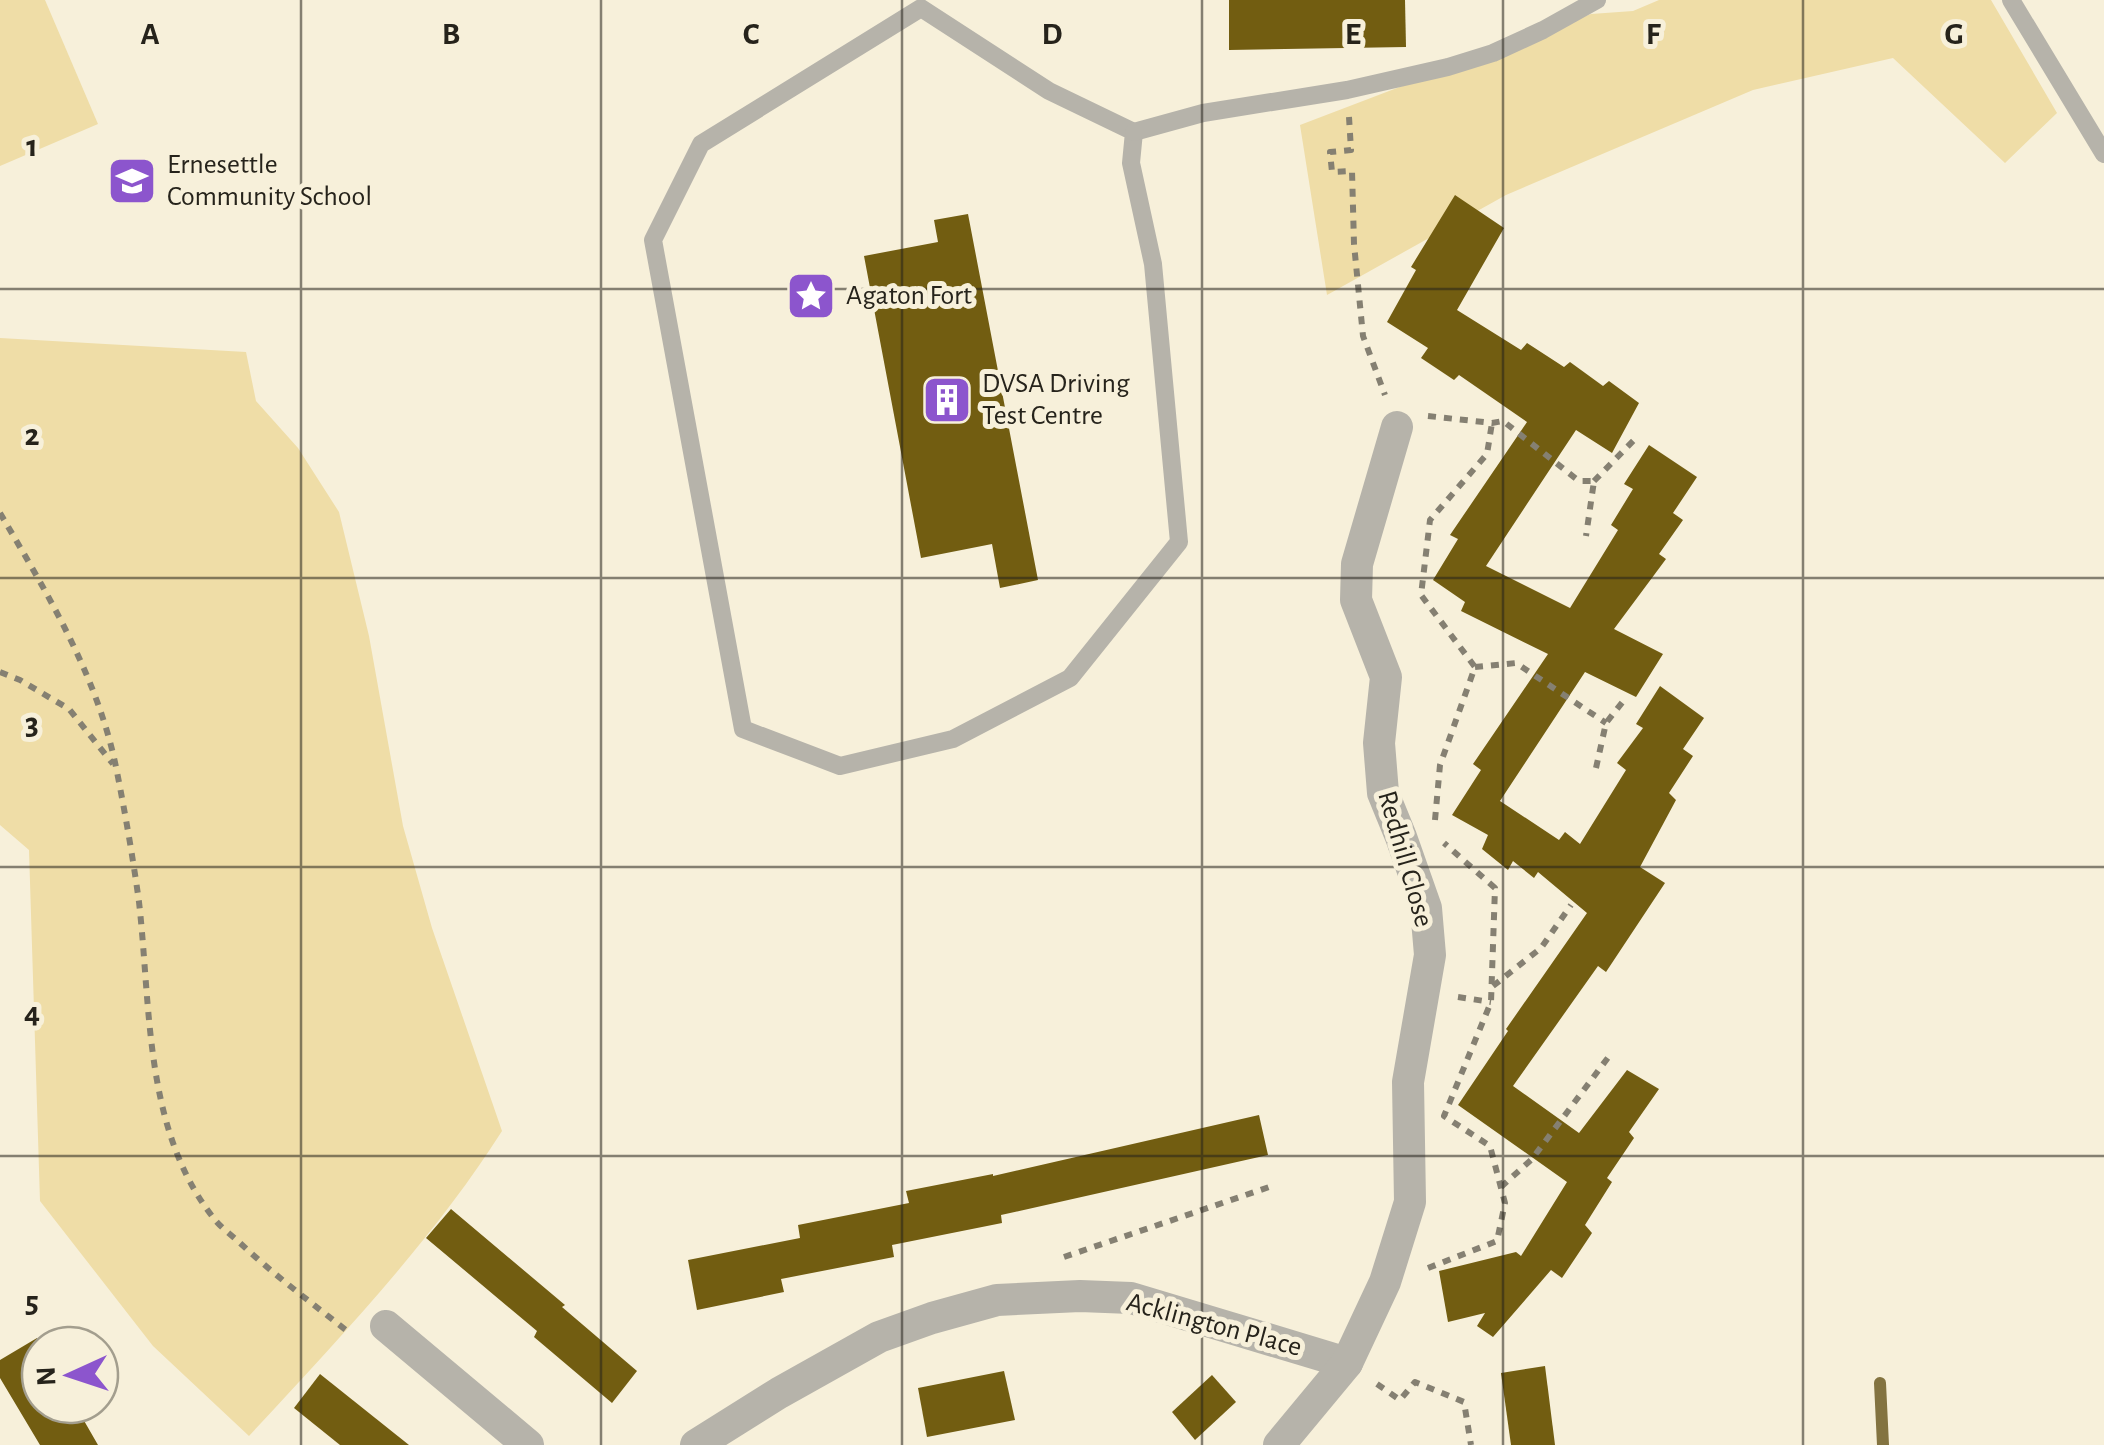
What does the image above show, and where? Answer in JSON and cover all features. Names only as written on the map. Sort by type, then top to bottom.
[{"type":"street","name":"Redhill Close","points":[[1279,1445],[1347,1362],[1388,1276],[1410,1202],[1408,1082],[1430,955],[1426,908],[1383,793],[1379,743],[1386,676],[1356,600],[1356,564],[1397,427]]},
{"type":"street","name":"Acklington Place","points":[[696,1445],[879,1337],[997,1300],[1132,1298],[1347,1362]]},
{"type":"street","points":[[391,1331],[528,1445]]},
{"type":"lane","points":[[1134,132],[1131,163],[1153,264],[1179,542],[1070,678],[953,738],[840,766],[743,729],[653,240],[702,144],[920,8],[1049,91],[1134,132],[1203,113],[1347,90],[1448,67],[1493,53],[1597,0]]},
{"type":"lane","points":[[2011,0],[2104,154]]},
{"type":"path","points":[[1347,90],[1352,150],[1330,152],[1332,172],[1352,171],[1363,336],[1397,427],[1424,416],[1503,422],[1579,481],[1594,481]]},
{"type":"path","points":[[1476,667],[1421,595],[1430,520],[1487,454],[1492,423]]},
{"type":"path","points":[[1586,536],[1594,481],[1638,436]]},
{"type":"path","points":[[0,513],[50,600],[100,705],[116,767],[138,900],[162,1113],[182,1167],[212,1217],[259,1261],[378,1355],[391,1331]]},
{"type":"path","points":[[1476,667],[1516,663],[1606,723]]},
{"type":"path","points":[[1388,1276],[1423,1270],[1497,1241],[1505,1203],[1490,1146],[1444,1116],[1491,1002],[1495,888],[1434,834],[1440,765],[1476,667]]},
{"type":"path","points":[[0,672],[69,709],[116,767]]},
{"type":"path","points":[[1596,768],[1606,723],[1624,699]]},
{"type":"path","points":[[1492,987],[1541,948],[1571,905]]},
{"type":"path","points":[[1453,997],[1491,1002]]},
{"type":"path","points":[[1501,1186],[1532,1159],[1610,1055]]},
{"type":"path","points":[[1049,1262],[1275,1185]]},
{"type":"path","points":[[1347,1362],[1400,1400],[1416,1382],[1464,1402],[1470,1445]]},
{"type":"shaded area","points":[[0,0],[45,0],[98,124],[0,166]]},
{"type":"shaded area","points":[[1659,0],[1991,0],[2057,113],[2005,163],[1893,58],[1753,90],[1506,195],[1327,295],[1300,125],[1591,14],[1633,11]]},
{"type":"shaded area","points":[[0,338],[246,352],[256,401],[298,448],[339,512],[369,636],[403,826],[432,928],[502,1131],[415,1250],[249,1436],[153,1346],[40,1201],[29,850],[0,825]]},
{"type":"building","points":[[1229,0],[1405,0],[1406,47],[1229,50]]},
{"type":"building","points":[[1455,195],[1504,228],[1457,310],[1521,350],[1527,343],[1564,367],[1570,362],[1603,386],[1609,381],[1639,403],[1612,453],[1576,430],[1486,566],[1570,608],[1618,530],[1611,525],[1633,489],[1624,484],[1649,445],[1697,477],[1673,513],[1683,520],[1659,554],[1666,559],[1614,629],[1663,654],[1636,697],[1585,672],[1500,801],[1559,840],[1565,832],[1580,844],[1626,770],[1617,763],[1643,728],[1636,724],[1660,686],[1704,718],[1683,749],[1693,756],[1669,793],[1676,800],[1640,867],[1665,883],[1606,972],[1598,966],[1513,1086],[1579,1133],[1627,1070],[1659,1089],[1629,1132],[1634,1138],[1607,1178],[1612,1182],[1585,1225],[1592,1233],[1562,1278],[1551,1270],[1493,1337],[1477,1326],[1485,1313],[1448,1322],[1439,1271],[1516,1252],[1521,1256],[1567,1182],[1458,1105],[1587,913],[1538,872],[1534,878],[1513,861],[1508,870],[1482,849],[1488,835],[1452,815],[1481,770],[1473,764],[1548,654],[1461,611],[1465,602],[1433,580],[1458,539],[1450,535],[1527,422],[1459,375],[1454,380],[1421,358],[1428,348],[1387,322],[1416,270],[1411,267]]},
{"type":"building","name":"DVSA Driving Test Centre","points":[[968,214],[1038,580],[1000,588],[992,544],[921,558],[864,256],[938,242],[934,220]]},
{"type":"building","points":[[1259,1115],[1268,1155],[1001,1215],[1002,1223],[892,1245],[894,1257],[781,1279],[784,1292],[697,1310],[688,1260],[800,1238],[798,1225],[909,1203],[906,1191],[993,1176]]},
{"type":"building","points":[[451,1209],[637,1371],[612,1403],[534,1337],[537,1331],[426,1238]]},
{"type":"building","points":[[20,1348],[20,1412],[0,1378],[0,1360]]},
{"type":"building","points":[[1545,1366],[1555,1445],[1511,1445],[1501,1373]]},
{"type":"building","points":[[1004,1371],[1015,1420],[927,1437],[918,1388]]},
{"type":"building","points":[[320,1374],[409,1445],[340,1445],[294,1408]]},
{"type":"building","points":[[1212,1375],[1236,1402],[1195,1440],[1172,1412]]},
{"type":"building","points":[[28,1425],[86,1425],[98,1445],[40,1445]]},
{"type":"waterway","points":[[1880,1383],[1883,1445]]},
{"type":"place","name":"Ernesettle Community School","points":[[132,181]]},
{"type":"place","name":"Agaton Fort","points":[[811,296]]},
{"type":"place","name":"DVSA Driving Test Centre","points":[[947,400]]}]
